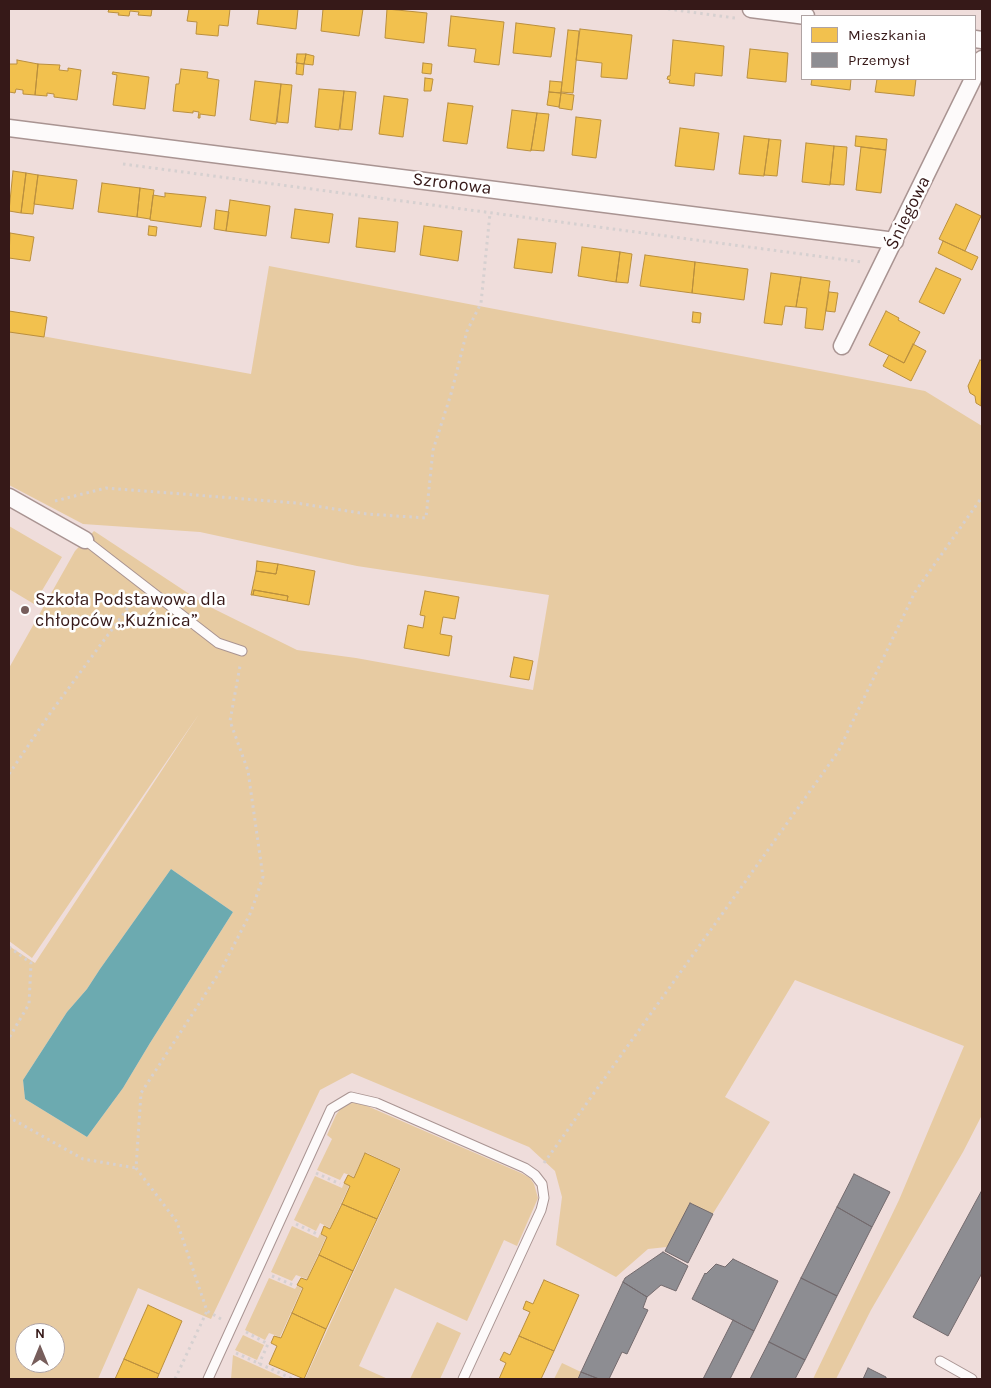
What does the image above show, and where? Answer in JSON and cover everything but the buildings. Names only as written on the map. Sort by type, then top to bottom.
[{"type":"street","points":[[751,9],[801,15]]},
{"type":"street","points":[[976,73],[982,59]]},
{"type":"street","name":"Śniegowa","points":[[842,346],[973,80]]},
{"type":"street","name":"Szronowa","points":[[9,128],[894,241]]},
{"type":"street","points":[[9,497],[85,540]]},
{"type":"lane","points":[[85,540],[218,643],[242,651]]},
{"type":"lane","points":[[208,1379],[236,1328],[331,1109],[351,1097],[377,1103],[525,1168],[535,1175],[542,1184],[544,1198],[540,1210],[463,1379]]},
{"type":"lane","points":[[940,1362],[972,1379]]},
{"type":"path","points":[[115,163],[883,265]]},
{"type":"path","points":[[40,514],[57,500],[106,488],[296,503],[366,514],[426,518],[433,450],[451,394],[467,331],[482,303],[492,190]]},
{"type":"path","points":[[542,1184],[542,1165],[838,752],[915,592],[982,497]]},
{"type":"path","points":[[9,774],[51,712],[128,609],[141,584]]},
{"type":"path","points":[[242,651],[230,721],[248,771],[263,877],[251,912],[221,970],[141,1093],[136,1168],[177,1222],[207,1311],[268,1344],[258,1364]]},
{"type":"path","points":[[9,946],[31,963],[29,1004],[9,1038]]},
{"type":"path","points":[[9,1115],[12,1119],[83,1159],[136,1168]]},
{"type":"path","points":[[313,1172],[340,1184]]},
{"type":"path","points":[[290,1221],[317,1234]]},
{"type":"path","points":[[266,1273],[293,1285]]},
{"type":"path","points":[[175,1379],[207,1311]]},
{"type":"path","points":[[231,1351],[293,1379]]},
{"type":"shaded area","points":[[269,266],[925,391],[982,426],[982,1115],[963,1152],[871,1310],[836,1379],[813,1379],[899,1200],[964,1046],[795,980],[725,1097],[770,1122],[694,1244],[648,1249],[616,1277],[556,1245],[562,1197],[555,1171],[529,1147],[352,1073],[320,1090],[211,1319],[138,1288],[98,1379],[9,1379],[9,946],[35,963],[199,714],[32,958],[9,941],[9,668],[75,551],[94,531],[206,605],[297,650],[356,658],[533,690],[549,595],[357,566],[200,532],[83,524],[9,485],[9,330],[251,374]],"holes":[[[171,869],[233,912],[123,1088],[87,1137],[25,1099],[23,1080],[67,1012],[87,989]]]},
{"type":"shaded area","points":[[9,526],[62,557],[34,604],[9,589]]},
{"type":"shaded area","points":[[358,1102],[521,1173],[530,1178],[538,1198],[517,1246],[504,1240],[467,1321],[395,1288],[359,1366],[388,1379],[305,1379],[401,1169],[365,1152],[354,1177],[344,1173],[340,1180],[317,1170],[332,1139],[327,1135],[336,1115],[341,1108]]},
{"type":"shaded area","points":[[315,1176],[342,1188],[344,1183],[349,1186],[330,1228],[320,1223],[316,1231],[294,1220]]},
{"type":"shaded area","points":[[292,1226],[318,1238],[320,1234],[326,1237],[307,1279],[296,1275],[292,1281],[271,1272]]},
{"type":"shaded area","points":[[269,1278],[295,1289],[297,1286],[302,1288],[280,1337],[269,1333],[265,1340],[245,1330]]},
{"type":"shaded area","points":[[437,1322],[461,1333],[440,1379],[410,1379]]},
{"type":"shaded area","points":[[243,1335],[264,1345],[257,1360],[235,1350]]},
{"type":"shaded area","points":[[233,1355],[286,1379],[231,1379]]},
{"type":"shaded area","points":[[562,1363],[581,1372],[578,1379],[554,1379]]},
{"type":"water","points":[[171,869],[233,912],[123,1088],[87,1137],[25,1099],[23,1080],[67,1012],[87,989]]},
{"type":"place","name":"Szkoła Podstawowa dla chłopców „Kuźnica”","points":[[25,610]]}]
